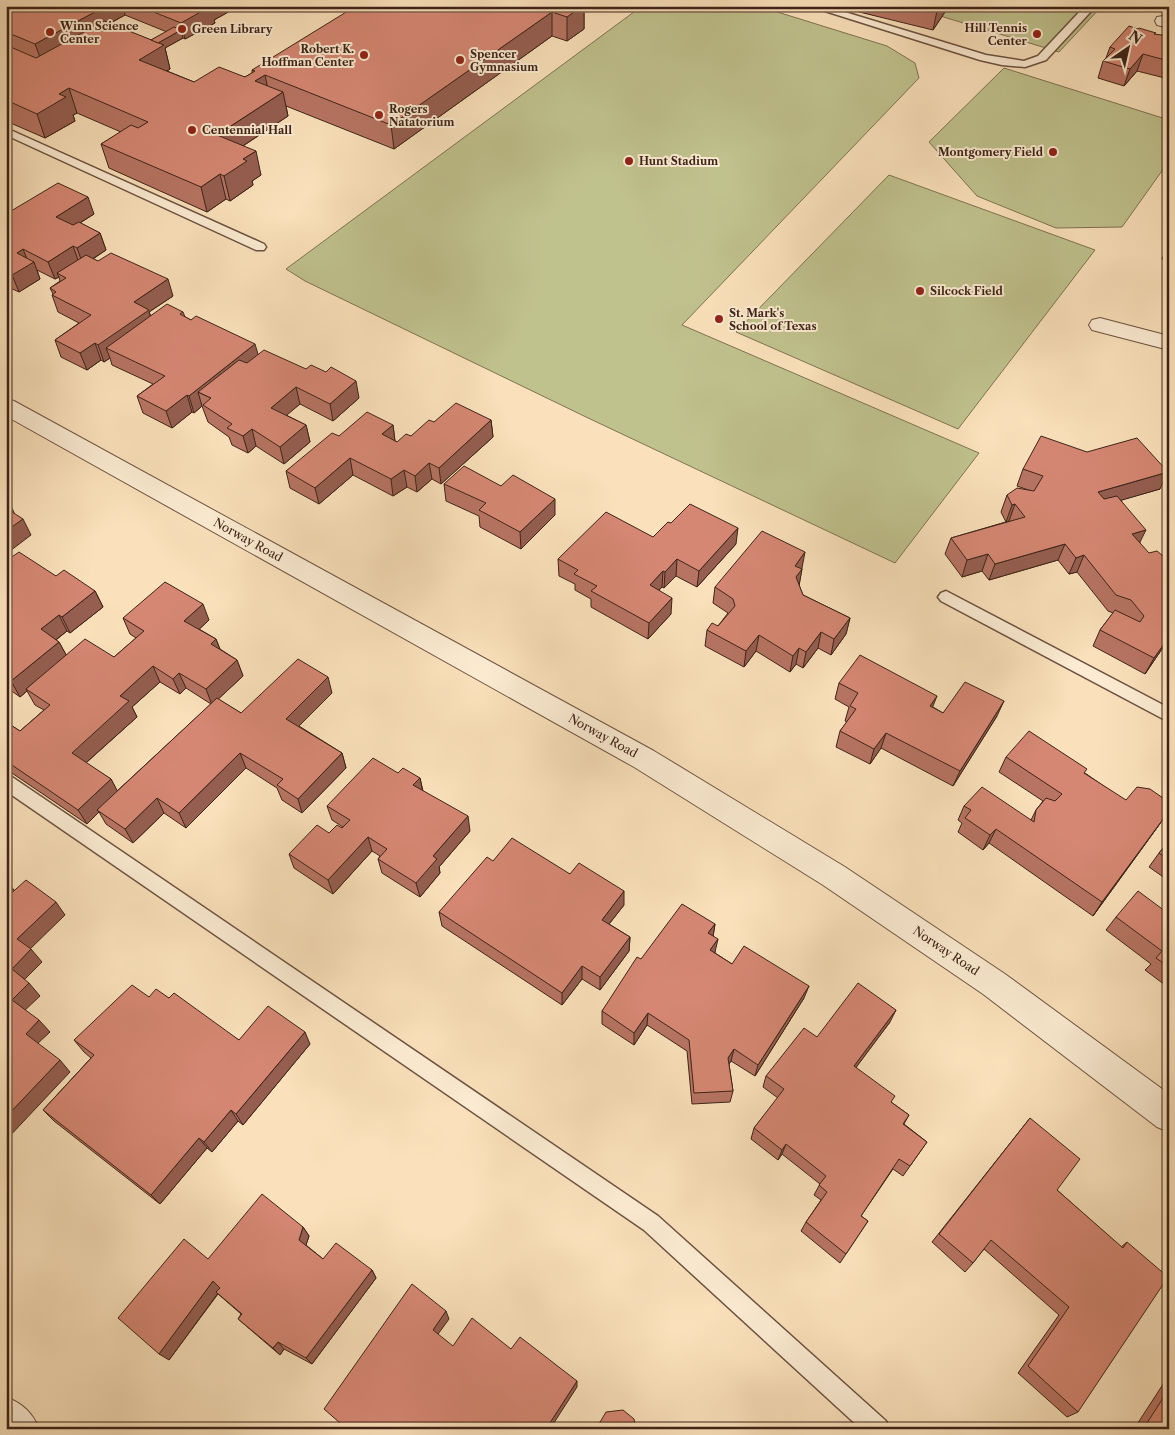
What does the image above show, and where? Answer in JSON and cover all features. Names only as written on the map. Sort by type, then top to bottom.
[{"type":"street","points":[[1100,325],[1169,342]]},
{"type":"street","name":"Norway Road","points":[[6,406],[652,764],[834,876],[994,984],[1169,1115]]},
{"type":"street","points":[[6,1416],[20,1429]]},
{"type":"lane","points":[[814,6],[993,60],[1025,64],[1042,58],[1091,6]]},
{"type":"lane","points":[[6,131],[260,247]]},
{"type":"lane","points":[[946,597],[1169,716]]},
{"type":"lane","points":[[6,782],[651,1223],[878,1429]]},
{"type":"green space","points":[[642,6],[758,6],[887,46],[915,63],[919,78],[682,325],[979,453],[895,563],[586,417],[305,281],[286,269]]},
{"type":"green space","name":"Hill Tennis Center","points":[[947,6],[1102,6],[1059,52],[937,15]]},
{"type":"green space","name":"Montgomery Field","points":[[1004,68],[1169,120],[1169,161],[1122,227],[1056,228],[977,196],[929,142]]},
{"type":"green space","name":"Silcock Field","points":[[889,175],[1095,250],[958,429],[736,332]]},
{"type":"building","points":[[6,6],[106,6],[35,44],[6,32]]},
{"type":"building","points":[[139,6],[211,6],[181,23]]},
{"type":"building","points":[[356,6],[582,6],[567,17],[552,12],[391,125],[265,75],[255,81],[283,92],[217,135],[256,151],[243,159],[247,161],[224,176],[220,174],[201,187],[101,144],[131,125],[138,128],[148,122],[69,88],[59,94],[66,97],[37,114],[6,100],[6,45],[36,58],[104,21],[164,45],[139,60],[194,82],[219,67],[245,77],[255,71],[252,70]]},
{"type":"building","points":[[1129,26],[1156,33],[1154,34],[1169,36],[1169,61],[1143,54],[1130,69],[1103,61],[1115,49],[1110,47]]},
{"type":"building","points":[[174,27],[181,30],[158,43],[151,40]]},
{"type":"building","points":[[58,183],[88,197],[56,217],[73,225],[79,222],[100,233],[77,248],[73,246],[48,262],[23,249],[17,253],[34,262],[12,275],[6,273],[6,214]]},
{"type":"building","points":[[111,253],[168,279],[134,302],[149,310],[98,345],[95,343],[80,353],[55,340],[91,315],[52,295],[56,292],[50,288],[66,278],[57,273],[86,255],[98,261]]},
{"type":"building","points":[[167,304],[183,312],[180,314],[191,320],[196,316],[255,344],[189,396],[187,395],[166,411],[137,396],[165,376],[106,348]]},
{"type":"building","points":[[264,350],[306,369],[311,365],[326,372],[331,367],[356,381],[330,404],[296,387],[271,408],[306,425],[280,447],[252,429],[243,436],[227,428],[232,424],[203,405],[211,398],[198,392],[239,360],[247,363]]},
{"type":"building","points":[[456,403],[491,420],[439,468],[429,463],[415,476],[404,470],[391,479],[350,458],[315,488],[286,471],[332,433],[339,436],[367,412],[393,425],[382,434],[397,442],[406,434],[411,436],[429,420],[434,422]]},
{"type":"building","points":[[1041,436],[1087,452],[1137,438],[1168,472],[1098,492],[1104,499],[1117,496],[1146,530],[1132,534],[1149,553],[1157,551],[1169,561],[1169,637],[1154,658],[1100,630],[1115,610],[1140,622],[1144,616],[1131,600],[1116,595],[1084,555],[1076,558],[1065,544],[995,564],[988,554],[967,560],[951,538],[1025,517],[1015,504],[1012,505],[1007,495],[1017,488],[1034,491],[1043,476],[1023,469]]},
{"type":"building","points":[[464,466],[501,486],[513,475],[555,499],[520,532],[479,510],[486,503],[444,484]]},
{"type":"building","points":[[690,504],[738,528],[699,571],[677,559],[665,572],[663,571],[650,585],[672,598],[649,623],[591,591],[597,586],[574,574],[578,570],[558,559],[606,512],[653,537],[668,522],[671,523]]},
{"type":"building","points":[[6,505],[12,508],[9,510],[23,519],[6,531]]},
{"type":"building","points":[[762,531],[805,552],[795,566],[802,569],[796,577],[803,595],[850,618],[834,639],[821,632],[806,652],[799,648],[793,656],[759,635],[746,651],[707,630],[712,623],[718,626],[735,606],[733,599],[715,587]]},
{"type":"building","points":[[19,552],[56,576],[64,570],[95,591],[62,617],[59,615],[41,629],[59,642],[11,681],[6,678],[6,561]]},
{"type":"building","points":[[165,582],[203,604],[184,621],[216,639],[211,644],[237,660],[206,689],[179,673],[173,679],[153,666],[120,696],[129,701],[72,753],[111,779],[78,810],[6,761],[6,722],[20,731],[50,705],[26,689],[85,639],[114,657],[144,631],[123,618]]},
{"type":"building","points":[[860,655],[937,696],[930,706],[943,713],[965,682],[1004,701],[960,771],[886,733],[874,749],[840,731],[856,709],[850,706],[858,693],[839,683]]},
{"type":"building","points":[[298,659],[328,677],[286,719],[342,753],[298,799],[277,785],[283,779],[240,753],[179,813],[157,798],[125,829],[97,810],[217,698],[241,713]]},
{"type":"building","points":[[1029,731],[1087,769],[1084,773],[1126,800],[1137,787],[1150,789],[1163,798],[1169,809],[1102,902],[996,829],[990,835],[965,818],[971,810],[964,806],[982,787],[1034,822],[1036,810],[1046,798],[1055,801],[1062,794],[1006,757]]},
{"type":"building","points":[[373,758],[398,773],[403,768],[420,778],[413,785],[468,816],[433,856],[437,859],[416,883],[378,859],[387,849],[368,837],[328,880],[289,854],[317,825],[329,833],[337,825],[342,828],[350,820],[327,806]]},
{"type":"building","points":[[512,838],[570,874],[579,863],[624,891],[602,920],[630,937],[600,977],[582,966],[562,993],[439,912],[487,857],[493,861]]},
{"type":"building","points":[[1169,841],[1169,860],[1159,853]]},
{"type":"building","points":[[26,880],[56,902],[17,939],[31,949],[12,969],[29,983],[12,1000],[39,1020],[26,1034],[60,1060],[6,1117],[6,898]]},
{"type":"building","points":[[1138,891],[1169,914],[1169,967],[1156,958],[1162,951],[1116,917]]},
{"type":"building","points":[[682,904],[715,924],[708,933],[718,939],[710,950],[732,964],[744,946],[809,986],[758,1065],[734,1049],[728,1058],[733,1091],[694,1093],[689,1040],[648,1013],[634,1033],[602,1011],[637,957],[641,959]]},
{"type":"building","points":[[858,983],[896,1010],[854,1066],[895,1096],[891,1102],[909,1115],[903,1124],[927,1142],[910,1166],[899,1159],[861,1216],[868,1221],[846,1254],[806,1222],[827,1192],[819,1185],[826,1176],[786,1144],[782,1150],[754,1128],[784,1089],[766,1076],[804,1028],[817,1037]]},
{"type":"building","points":[[132,985],[149,997],[156,989],[169,998],[174,993],[239,1040],[268,1006],[305,1032],[236,1114],[231,1110],[204,1142],[199,1138],[151,1195],[43,1110],[94,1055],[74,1040]]},
{"type":"building","points":[[1030,1118],[1080,1159],[1057,1190],[1123,1248],[1127,1242],[1168,1277],[1078,1412],[1028,1366],[1069,1307],[991,1240],[973,1263],[939,1234]]},
{"type":"building","points":[[262,1194],[303,1227],[299,1240],[323,1259],[336,1243],[372,1270],[306,1358],[278,1342],[273,1348],[238,1319],[242,1314],[216,1292],[220,1288],[213,1281],[159,1354],[118,1318],[184,1239],[208,1259]]},
{"type":"building","points":[[412,1284],[446,1311],[433,1330],[453,1346],[472,1318],[511,1349],[520,1337],[577,1381],[546,1429],[336,1429],[340,1423],[324,1409]]},
{"type":"building","points":[[1169,1389],[1169,1429],[1143,1429]]},
{"type":"building","points":[[623,1410],[634,1419],[636,1429],[596,1429],[606,1412]]},
{"type":"place","name":"Green Library","points":[[182,29]]},
{"type":"place","name":"Winn Science Center","points":[[50,32]]},
{"type":"place","name":"Hill Tennis Center","points":[[1037,34]]},
{"type":"place","name":"Robert K. Hoffman Center","points":[[364,55]]},
{"type":"place","name":"Spencer Gymnasium","points":[[460,60]]},
{"type":"place","name":"Rogers Natatorium","points":[[379,115]]},
{"type":"place","name":"Centennial Hall","points":[[192,130]]},
{"type":"place","name":"Montgomery Field","points":[[1053,152]]},
{"type":"place","name":"Hunt Stadium","points":[[629,161]]},
{"type":"place","name":"Silcock Field","points":[[920,291]]},
{"type":"place","name":"St. Mark's School of Texas","points":[[719,319]]}]
